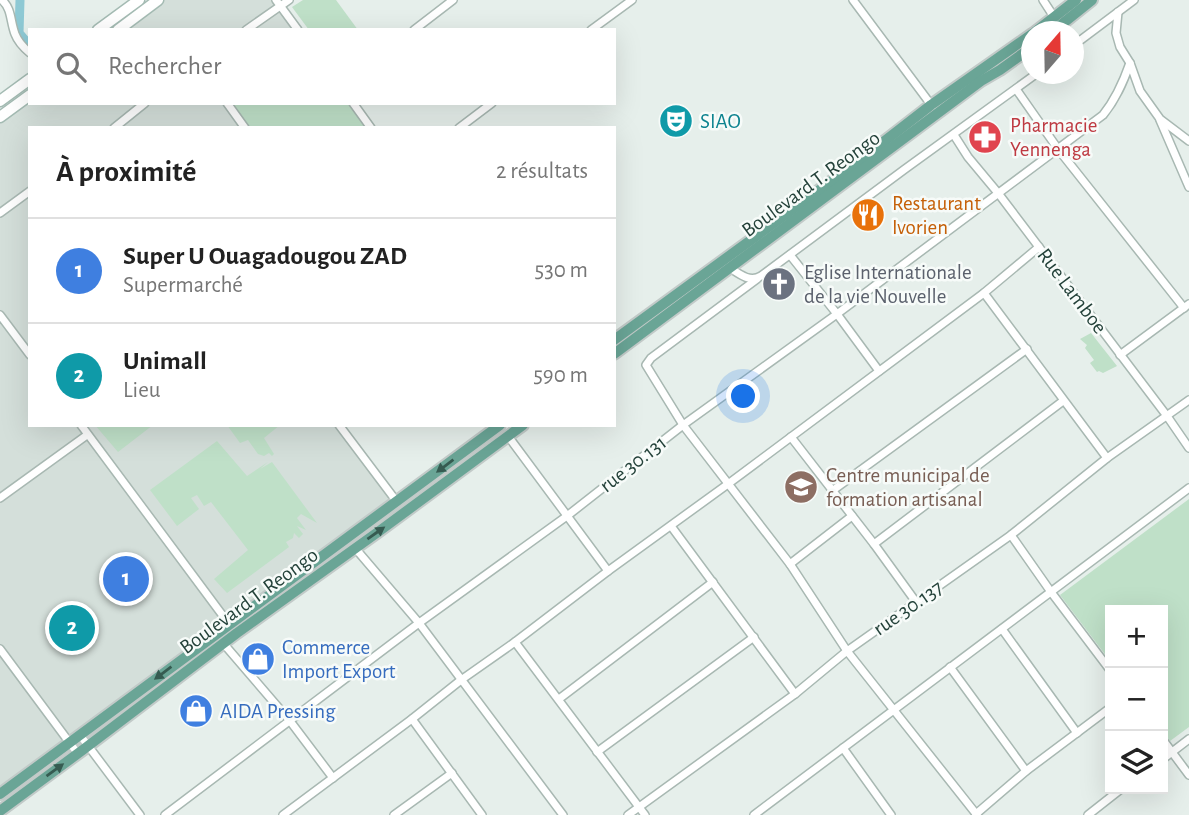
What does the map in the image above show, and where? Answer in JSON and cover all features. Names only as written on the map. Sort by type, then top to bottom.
[{"type":"main road","points":[[100,28],[127,3],[139,0]]},
{"type":"main road","points":[[121,28],[158,0]]},
{"type":"main road","name":"Boulevard T. Reongo","points":[[1049,21],[1076,0]]},
{"type":"main road","points":[[1066,21],[1092,0]]},
{"type":"main road","name":"Boulevard T. Reongo","points":[[616,353],[730,268],[1021,42]]},
{"type":"main road","name":"Boulevard T. Reongo","points":[[616,339],[855,164],[1021,54]]},
{"type":"main road","points":[[0,101],[28,80]]},
{"type":"main road","points":[[0,117],[28,96]]},
{"type":"main road","name":"Boulevard T. Reongo","points":[[0,794],[497,427]]},
{"type":"main road","name":"Boulevard T. Reongo","points":[[0,811],[223,643],[520,427]]},
{"type":"street","points":[[2,0],[8,5],[18,40],[28,52]]},
{"type":"street","points":[[248,28],[278,3],[289,0]]},
{"type":"street","points":[[417,28],[453,0]]},
{"type":"street","points":[[594,28],[632,0]]},
{"type":"street","points":[[853,0],[934,110]]},
{"type":"street","points":[[1042,0],[1054,17]]},
{"type":"street","points":[[1084,37],[1134,0]]},
{"type":"street","points":[[278,3],[297,28]]},
{"type":"street","points":[[1118,12],[1116,33],[1120,47],[1130,63],[1140,91],[1160,119],[1189,187]]},
{"type":"street","name":"rue 30.131","points":[[165,815],[419,623],[567,516],[683,425],[837,314],[1103,115],[1120,91],[1130,63]]},
{"type":"street","points":[[1023,84],[651,358],[646,365],[683,425],[790,564],[847,651],[976,814],[1026,771],[1105,712]]},
{"type":"street","points":[[1016,89],[1058,149],[1186,306],[1120,355]]},
{"type":"street","points":[[116,126],[142,105]]},
{"type":"street","points":[[228,105],[244,126]]},
{"type":"street","points":[[354,105],[370,126]]},
{"type":"street","points":[[462,126],[489,105]]},
{"type":"street","points":[[1160,119],[1189,141]]},
{"type":"street","name":"Rue Lamboe","points":[[954,135],[1189,447]]},
{"type":"street","points":[[0,213],[28,192]]},
{"type":"street","points":[[283,815],[984,293],[1039,247]]},
{"type":"street","points":[[790,255],[879,371]]},
{"type":"street","points":[[730,268],[741,275],[757,279]]},
{"type":"street","points":[[984,293],[1107,458]]},
{"type":"street","points":[[0,315],[28,352]]},
{"type":"street","points":[[832,491],[1027,349]]},
{"type":"street","name":"rue 30.137","points":[[628,815],[795,694],[847,651],[1011,535],[1107,458],[1189,400]]},
{"type":"street","points":[[874,544],[1063,401]]},
{"type":"street","points":[[82,427],[229,624]]},
{"type":"street","points":[[341,427],[397,502]]},
{"type":"street","points":[[0,498],[87,435]]},
{"type":"street","points":[[509,436],[608,571]]},
{"type":"street","points":[[791,437],[916,602]]},
{"type":"street","points":[[754,815],[1189,488]]},
{"type":"street","points":[[790,564],[852,516]]},
{"type":"street","points":[[671,526],[795,694]]},
{"type":"street","points":[[1011,535],[1108,668]]},
{"type":"street","points":[[355,548],[419,623],[563,815]]},
{"type":"street","points":[[559,699],[713,582]]},
{"type":"street","points":[[1002,629],[1077,733]]},
{"type":"street","points":[[597,752],[754,637]]},
{"type":"street","points":[[515,642],[645,815]]},
{"type":"street","points":[[223,643],[290,721],[333,778]]},
{"type":"street","points":[[0,649],[78,754]]},
{"type":"street","points":[[950,667],[1026,771]]},
{"type":"street","points":[[412,719],[482,815]]},
{"type":"street","points":[[80,735],[140,815]]},
{"type":"street","points":[[1168,755],[1189,740]]},
{"type":"street","points":[[1168,747],[1189,775]]},
{"type":"street","points":[[843,748],[891,815]]},
{"type":"street","points":[[394,815],[452,774]]},
{"type":"street","points":[[1088,815],[1115,794]]},
{"type":"shaded area","points":[[158,0],[276,0],[297,28],[120,28]]},
{"type":"shaded area","points":[[28,96],[28,105],[352,105],[368,126],[28,126],[28,427],[341,427],[397,502],[0,796],[0,117]]},
{"type":"green space","points":[[303,0],[336,0],[357,28],[308,28],[292,7]]},
{"type":"green space","points":[[229,105],[351,105],[366,126],[244,126]]},
{"type":"green space","points":[[1091,333],[1117,366],[1103,373],[1097,372],[1090,363],[1094,360],[1085,348],[1087,345],[1080,339]]},
{"type":"green space","points":[[97,427],[150,427],[118,452]]},
{"type":"green space","points":[[228,427],[278,427],[264,438],[274,454],[272,456],[269,453],[264,456],[258,454],[248,440],[240,443]]},
{"type":"green space","points":[[217,441],[247,476],[272,462],[317,523],[301,514],[297,518],[306,530],[297,526],[303,534],[299,538],[294,533],[293,538],[286,542],[289,547],[227,593],[214,579],[248,550],[211,502],[204,506],[197,495],[191,498],[199,509],[177,526],[150,490]]},
{"type":"green space","points":[[1189,499],[1189,727],[1170,741],[1168,738],[1168,605],[1105,605],[1105,654],[1060,595]]},
{"type":"waterway","points":[[20,0],[19,33],[28,44]]},
{"type":"place","name":"SIAO","points":[[676,121]]},
{"type":"place","name":"Pharmacie Yennenga","points":[[985,137]]},
{"type":"place","name":"Restaurant Ivorien","points":[[868,215]]},
{"type":"place","name":"Eglise Internationale de la vie Nouvelle","points":[[779,284]]},
{"type":"place","name":"Centre municipal de formation artisanal","points":[[801,487]]},
{"type":"place","name":"Super U Ouagadougou ZAD","points":[[126,579]]},
{"type":"place","name":"Unimall","points":[[72,628]]},
{"type":"place","name":"Commerce Import Export","points":[[258,659]]},
{"type":"place","name":"AIDA Pressing","points":[[196,711]]}]
